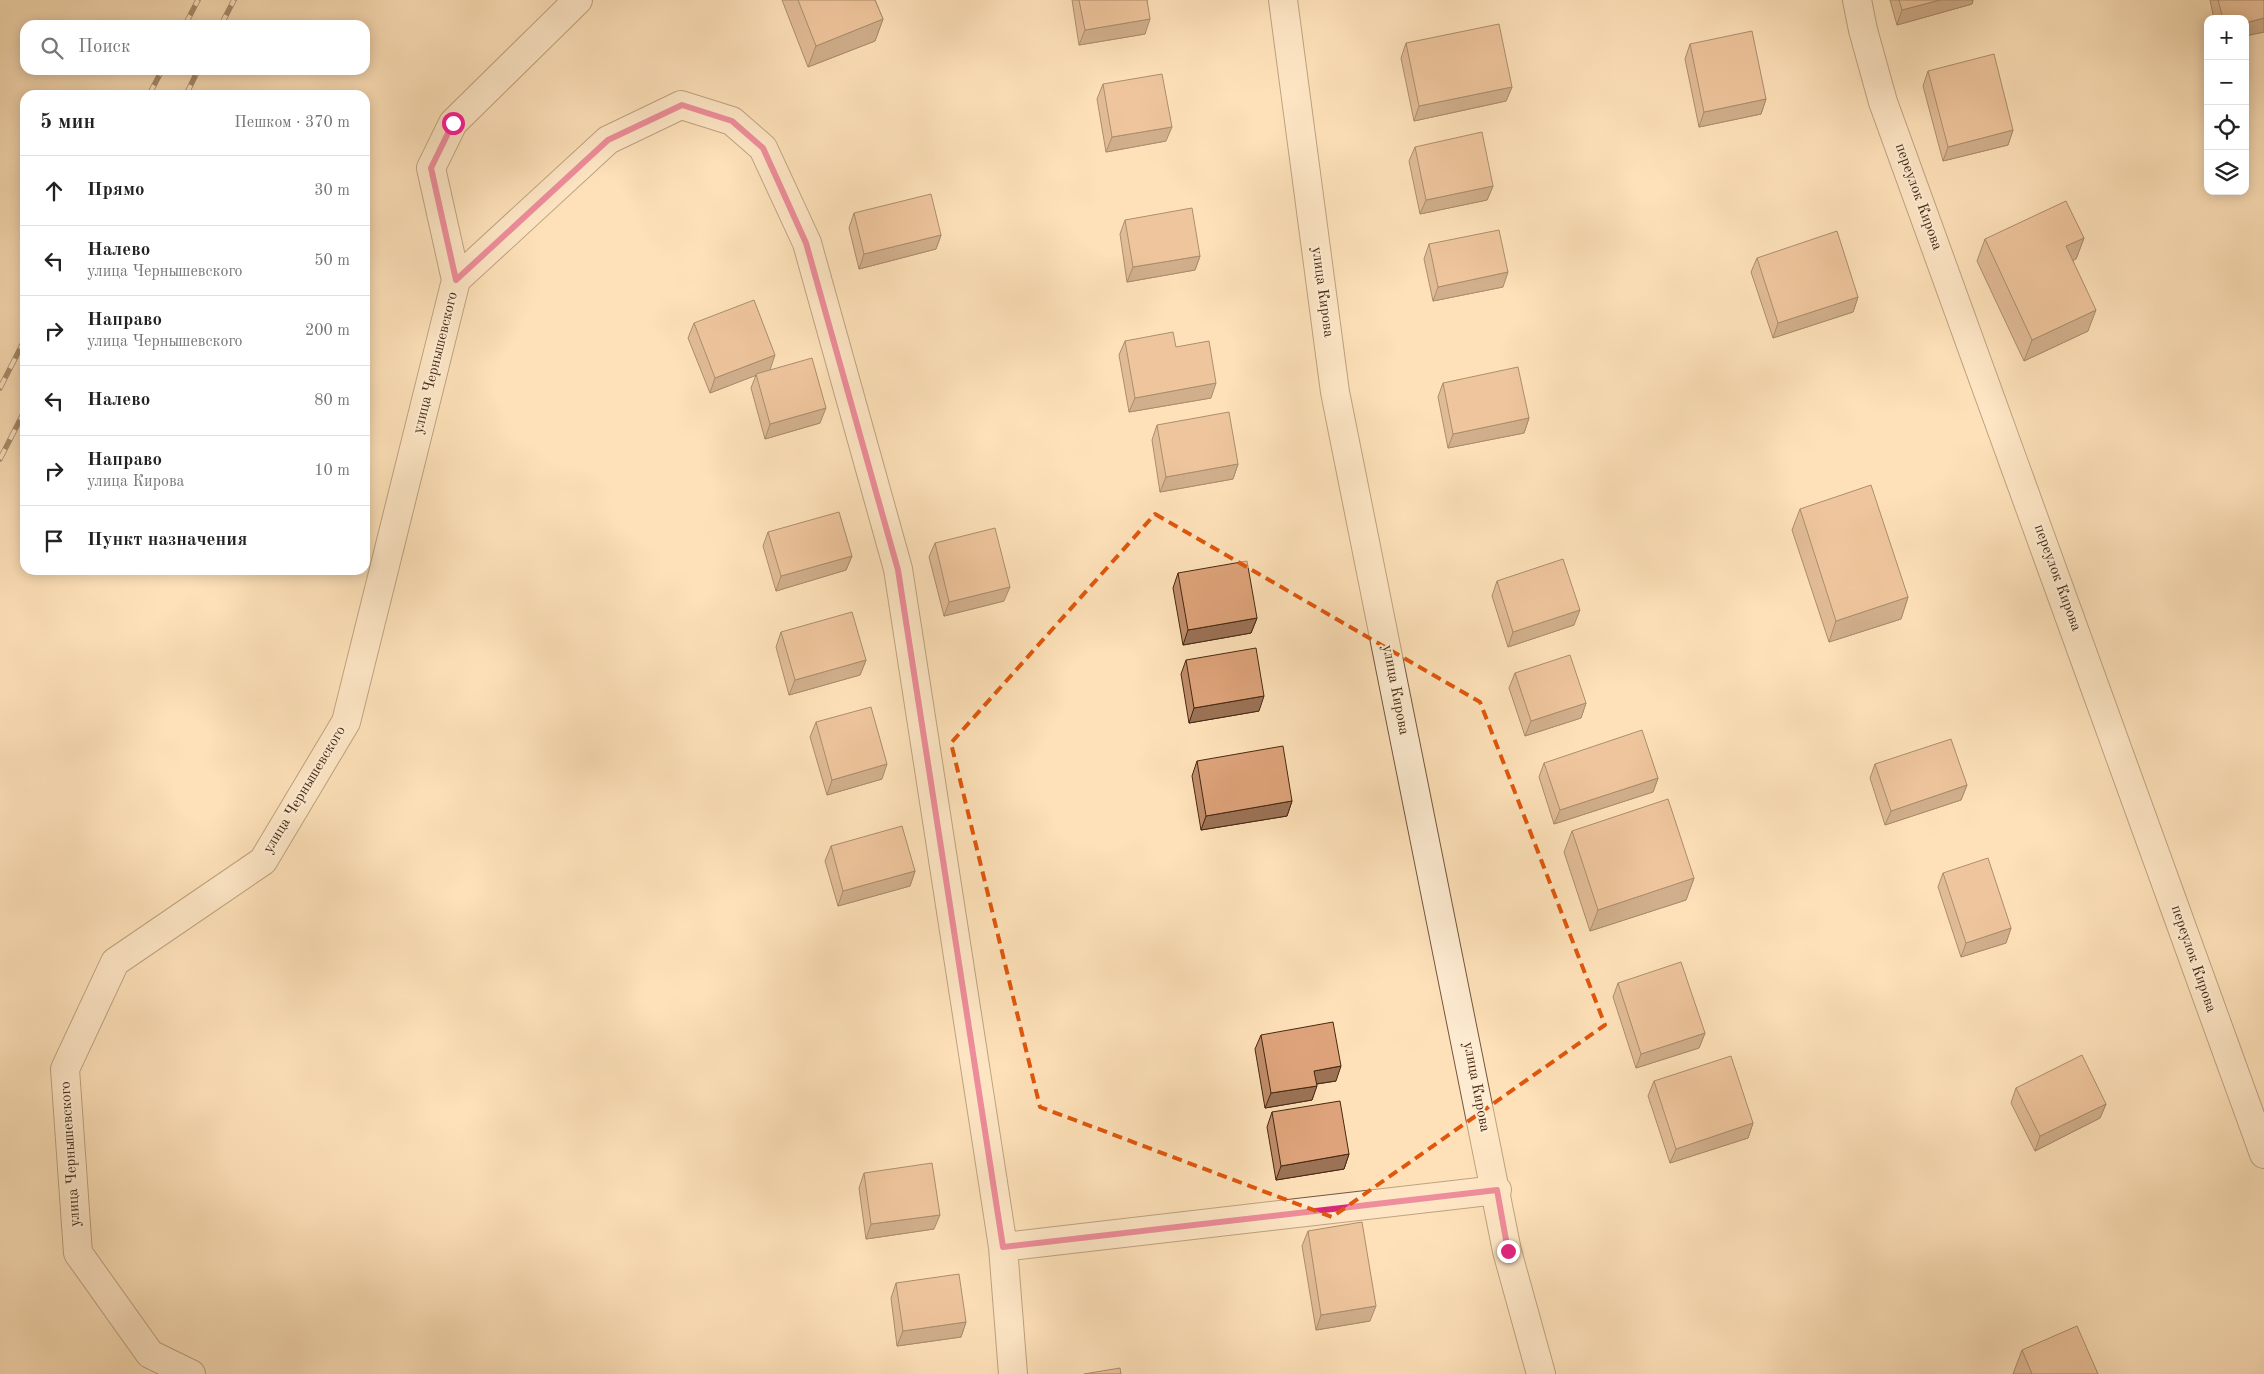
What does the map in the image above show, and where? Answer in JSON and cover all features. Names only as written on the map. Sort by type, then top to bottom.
[{"type":"street","points":[[456,280],[431,168],[453,123],[578,0]]},
{"type":"street","name":"улица Кирова","points":[[1283,0],[1335,392],[1508,1251],[1541,1374]]},
{"type":"street","name":"переулок Кирова","points":[[1856,0],[1883,102],[2264,1154]]},
{"type":"street","name":"улица Чернышевского","points":[[191,1374],[150,1354],[78,1253],[65,1069],[115,962],[263,861],[346,722],[456,280],[608,140],[682,105],[732,121],[763,148],[806,243],[898,570],[1003,1247],[1013,1374]]},
{"type":"street","points":[[1003,1247],[1497,1190]]},
{"type":"highlighted area","points":[[1155,514],[1480,702],[1605,1025],[1332,1217],[1040,1107],[951,743]]},
{"type":"building","points":[[798,0],[875,0],[883,19],[816,46]]},
{"type":"building","points":[[1079,0],[1147,0],[1150,19],[1085,30]]},
{"type":"building","points":[[1899,0],[1940,0],[1902,10]]},
{"type":"building","points":[[2218,0],[2264,0],[2264,18],[2249,22],[2249,15],[2222,15]]},
{"type":"building","points":[[1499,24],[1512,87],[1419,106],[1406,43]]},
{"type":"building","points":[[1752,31],[1766,99],[1704,112],[1690,44]]},
{"type":"building","points":[[1994,54],[2013,130],[1948,147],[1928,71]]},
{"type":"building","points":[[1162,74],[1172,127],[1112,137],[1103,84]]},
{"type":"building","points":[[1482,132],[1493,186],[1426,200],[1415,147]]},
{"type":"building","points":[[931,194],[941,235],[864,254],[854,213]]},
{"type":"building","points":[[2066,201],[2084,238],[2066,246],[2096,310],[2032,340],[1985,239]]},
{"type":"building","points":[[1192,208],[1200,256],[1133,267],[1125,220]]},
{"type":"building","points":[[1499,230],[1508,272],[1438,287],[1429,244]]},
{"type":"building","points":[[1837,231],[1858,297],[1778,323],[1757,258]]},
{"type":"building","points":[[754,300],[775,355],[715,378],[694,323]]},
{"type":"building","points":[[1173,332],[1176,347],[1209,341],[1216,383],[1135,398],[1125,341]]},
{"type":"building","points":[[812,358],[826,408],[770,424],[756,374]]},
{"type":"building","points":[[1518,367],[1529,418],[1453,434],[1443,383]]},
{"type":"building","points":[[1229,412],[1238,464],[1166,477],[1157,425]]},
{"type":"building","points":[[1871,485],[1908,597],[1836,621],[1800,509]]},
{"type":"building","points":[[839,512],[852,556],[781,576],[768,532]]},
{"type":"building","points":[[995,528],[1010,587],[949,602],[935,543]]},
{"type":"building","points":[[1563,559],[1580,610],[1513,632],[1497,581]]},
{"type":"building","points":[[1247,561],[1257,618],[1188,630],[1178,573]]},
{"type":"building","points":[[852,612],[866,660],[795,680],[781,632]]},
{"type":"building","points":[[1256,648],[1264,696],[1194,708],[1186,660]]},
{"type":"building","points":[[1570,655],[1586,703],[1531,721],[1515,673]]},
{"type":"building","points":[[871,707],[887,764],[832,780],[816,722]]},
{"type":"building","points":[[1642,730],[1658,778],[1560,810],[1544,763]]},
{"type":"building","points":[[1951,739],[1967,785],[1891,811],[1875,764]]},
{"type":"building","points":[[1283,746],[1292,801],[1206,816],[1197,761]]},
{"type":"building","points":[[1668,799],[1694,878],[1598,910],[1572,831]]},
{"type":"building","points":[[902,826],[915,871],[843,891],[831,846]]},
{"type":"building","points":[[1988,858],[2011,928],[1966,943],[1943,873]]},
{"type":"building","points":[[1681,962],[1705,1033],[1641,1054],[1618,983]]},
{"type":"building","points":[[1333,1022],[1341,1066],[1314,1071],[1317,1086],[1271,1093],[1261,1035]]},
{"type":"building","points":[[2082,1055],[2106,1104],[2040,1136],[2016,1088]]},
{"type":"building","points":[[1731,1056],[1753,1123],[1676,1149],[1654,1081]]},
{"type":"building","points":[[1340,1101],[1349,1154],[1281,1166],[1272,1112]]},
{"type":"building","points":[[932,1163],[940,1215],[871,1224],[864,1173]]},
{"type":"building","points":[[1362,1222],[1376,1306],[1321,1315],[1308,1231]]},
{"type":"building","points":[[959,1274],[966,1322],[903,1331],[896,1283]]},
{"type":"building","points":[[2077,1326],[2098,1374],[2032,1374],[2022,1350]]},
{"type":"building","points":[[1120,1368],[1121,1374],[1084,1374]]},
{"type":"railway","points":[[188,20],[198,0]]},
{"type":"railway","points":[[224,20],[234,0]]},
{"type":"railway","points":[[152,90],[159,75]]},
{"type":"railway","points":[[188,90],[196,75]]},
{"type":"railway","points":[[0,388],[20,349]]},
{"type":"railway","points":[[0,459],[20,420]]},
{"type":"route","points":[[453,123],[431,168],[456,280],[608,140],[682,105],[732,121],[763,148],[806,243],[898,570],[1003,1247],[1497,1190],[1508,1251]]}]
